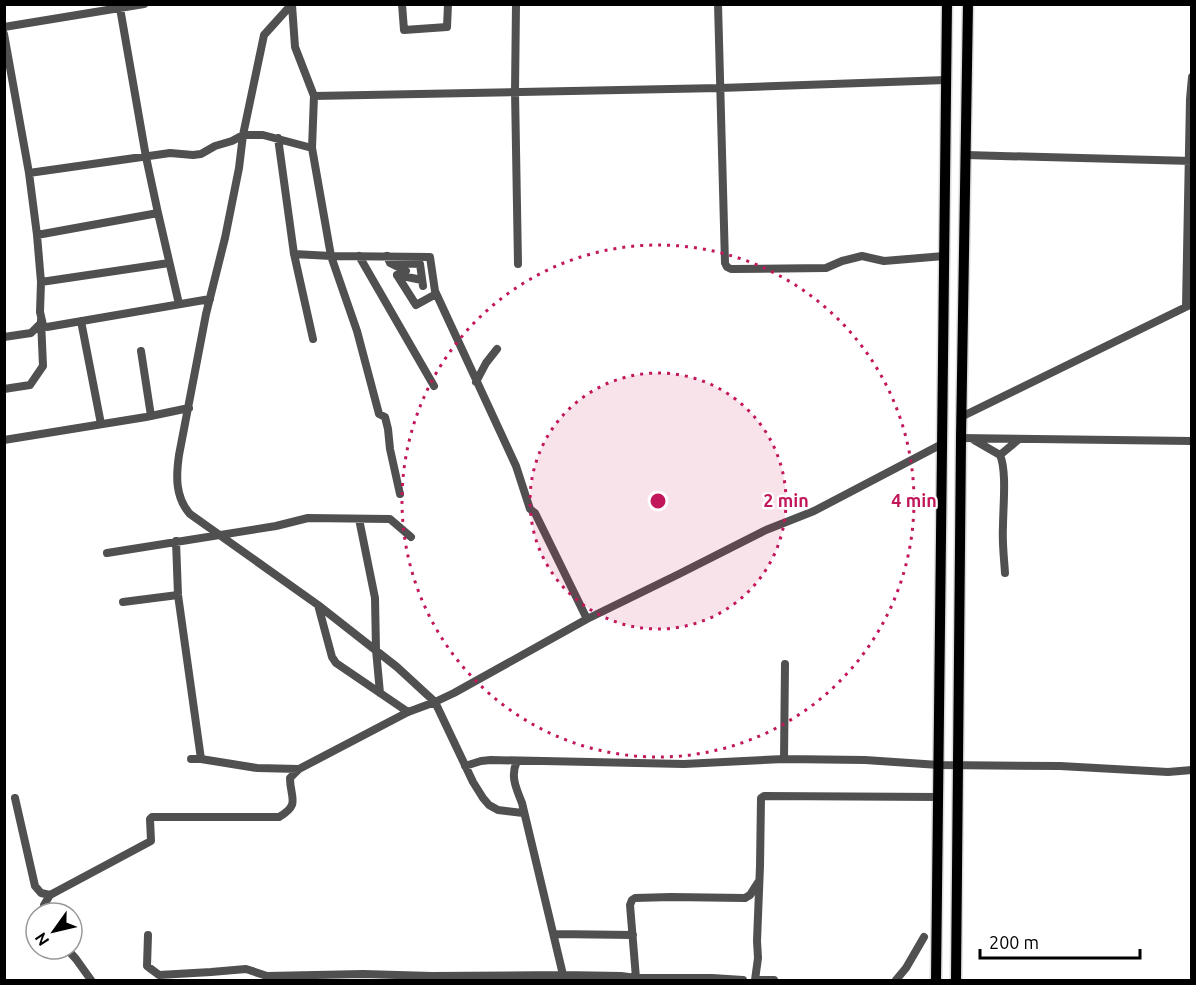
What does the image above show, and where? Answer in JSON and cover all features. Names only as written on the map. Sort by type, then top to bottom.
[{"type":"highway","points":[[936,981],[947,4]]},
{"type":"highway","points":[[956,981],[957,764],[967,439],[961,417],[968,4]]},
{"type":"street","points":[[4,27],[119,6],[144,4]]},
{"type":"street","points":[[402,4],[404,30],[447,27],[448,4]]},
{"type":"street","points":[[516,4],[518,264]]},
{"type":"street","points":[[718,4],[725,263],[727,267],[731,269],[826,268],[862,256],[884,261],[944,256]]},
{"type":"street","points":[[292,5],[295,47],[314,96],[312,148],[331,256],[357,332],[379,414],[384,417],[388,429],[400,494]]},
{"type":"street","points":[[292,5],[264,35],[189,408],[177,473],[178,491],[190,514],[318,605],[397,667],[435,702],[483,798],[498,810],[523,813]]},
{"type":"street","points":[[119,6],[146,157],[179,304]]},
{"type":"street","points":[[4,34],[29,173],[37,235],[41,282],[43,366],[30,385],[4,389]]},
{"type":"street","points":[[961,417],[1189,305],[1191,77]]},
{"type":"street","points":[[314,96],[720,88],[946,80]]},
{"type":"street","points":[[29,173],[170,153],[201,154],[243,135],[263,135],[312,148]]},
{"type":"street","points":[[278,138],[294,254],[313,339]]},
{"type":"street","points":[[966,155],[1190,161]]},
{"type":"street","points":[[37,235],[158,213]]},
{"type":"street","points":[[294,254],[359,256],[420,264],[422,283]]},
{"type":"street","points":[[359,256],[434,386]]},
{"type":"street","points":[[388,259],[430,257],[435,291],[433,296],[416,305],[398,274]]},
{"type":"street","points":[[388,259],[406,271],[398,274]]},
{"type":"street","points":[[41,282],[169,263]]},
{"type":"street","points":[[398,274],[422,283],[447,315],[516,466],[530,509],[535,513],[587,619]]},
{"type":"street","points":[[408,292],[422,283]]},
{"type":"street","points":[[40,312],[43,325],[47,327],[210,299]]},
{"type":"street","points":[[81,321],[101,424]]},
{"type":"street","points":[[4,337],[31,333],[41,323]]},
{"type":"street","points":[[476,382],[497,349]]},
{"type":"street","points":[[141,351],[151,416]]},
{"type":"street","points":[[4,440],[189,408]]},
{"type":"street","points":[[967,439],[1191,441]]},
{"type":"street","points":[[967,439],[1000,455],[1004,470],[1002,530],[1005,573]]},
{"type":"street","points":[[1000,455],[1018,440]]},
{"type":"street","points":[[46,901],[50,895],[151,841],[150,819],[153,817],[279,817],[290,811],[294,800],[290,790],[290,778],[298,769],[408,712],[435,702],[587,619],[766,530],[814,511],[942,444]]},
{"type":"street","points":[[107,553],[276,526],[309,518],[390,519],[411,537]]},
{"type":"street","points":[[359,519],[375,598],[380,693]]},
{"type":"street","points":[[176,541],[178,596],[201,759]]},
{"type":"street","points":[[123,603],[178,596]]},
{"type":"street","points":[[318,605],[332,657],[336,663],[408,712]]},
{"type":"street","points":[[784,759],[785,664]]},
{"type":"street","points":[[191,759],[256,768],[298,769]]},
{"type":"street","points":[[465,766],[481,761],[684,764],[784,759],[865,760],[939,765],[1060,766],[1168,772],[1191,770]]},
{"type":"street","points":[[518,761],[513,773],[514,781],[522,803],[564,978]]},
{"type":"street","points":[[774,981],[755,980],[760,800],[764,796],[939,797]]},
{"type":"street","points":[[15,798],[35,886],[41,893],[50,895]]},
{"type":"street","points":[[636,978],[630,905],[634,898],[745,898],[750,896],[759,879]]},
{"type":"street","points":[[554,934],[633,935]]},
{"type":"street","points":[[148,935],[147,966],[159,975],[246,969],[267,976],[564,978],[621,976],[743,981]]},
{"type":"street","points":[[897,981],[924,936]]},
{"type":"street","points":[[77,961],[91,981]]}]
